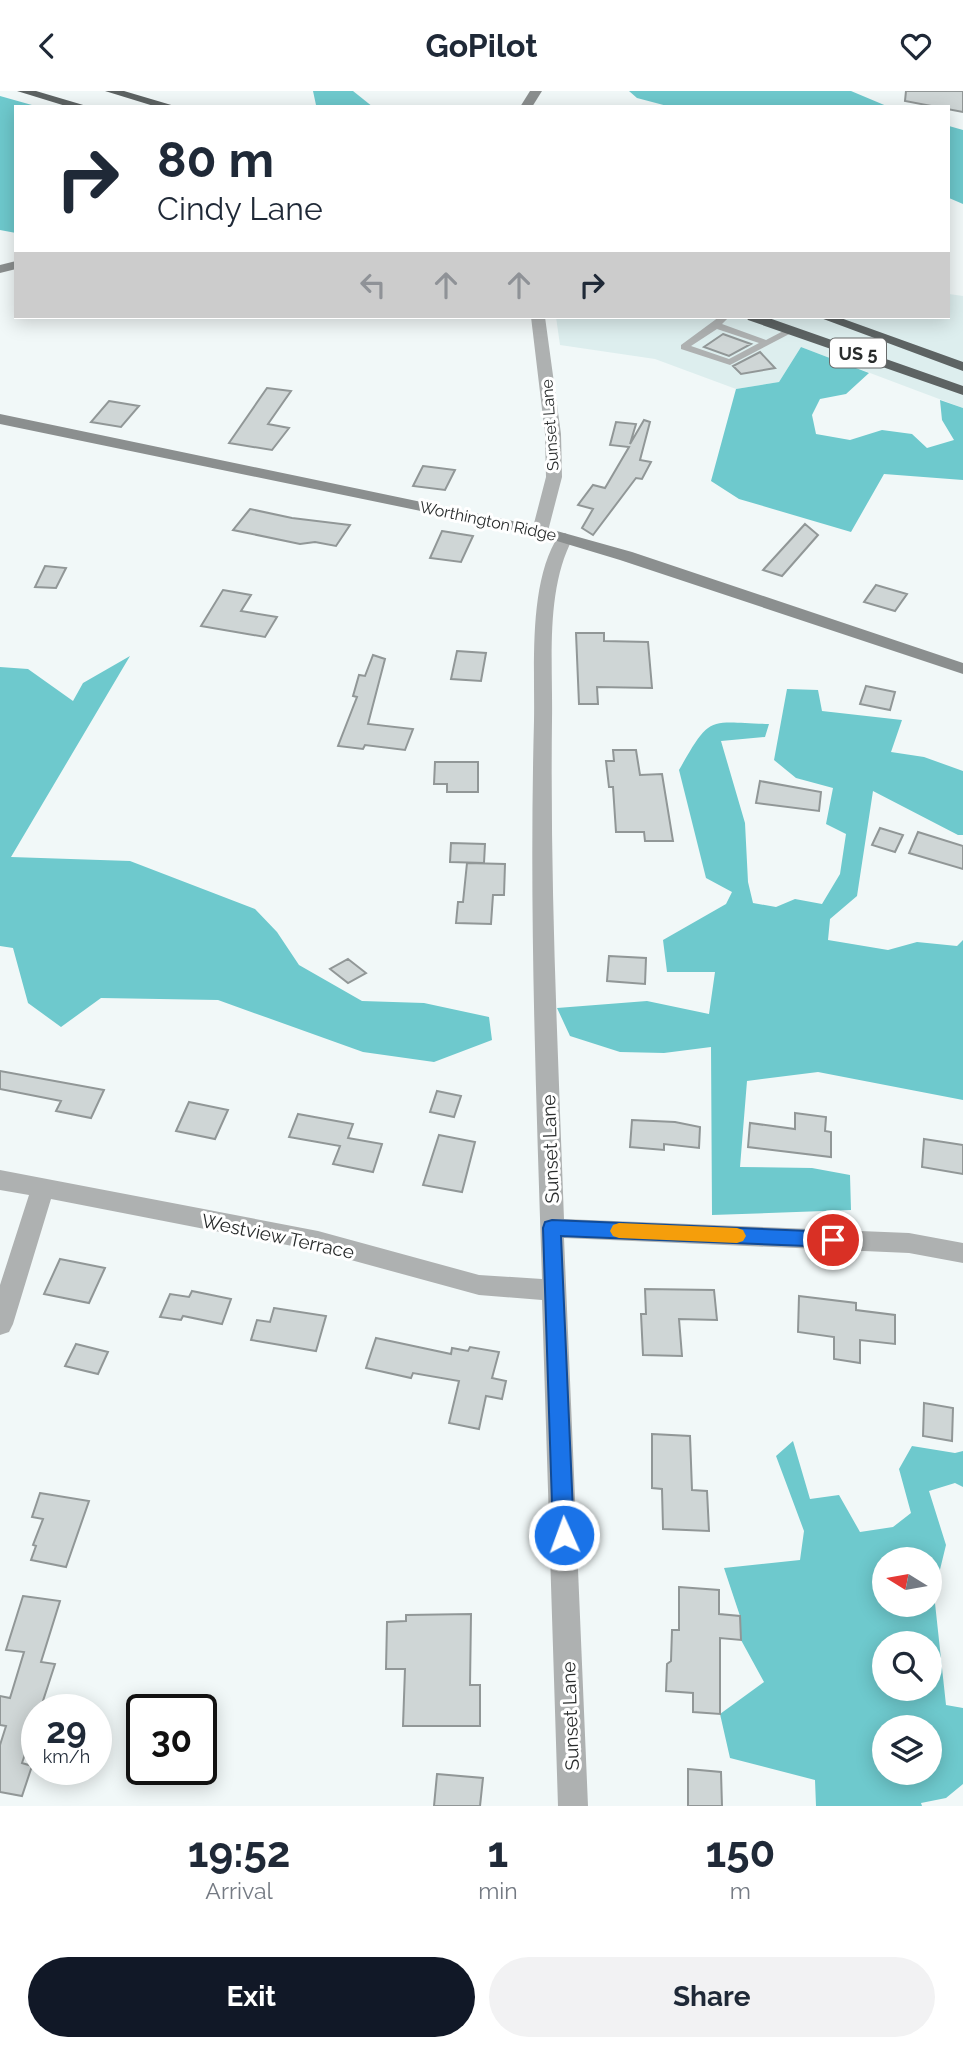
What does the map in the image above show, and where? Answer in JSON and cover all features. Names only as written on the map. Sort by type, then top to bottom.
[{"type":"highway","points":[[23,91],[76,105]]},
{"type":"highway","points":[[110,91],[164,105]]},
{"type":"highway","name":"US 5","points":[[759,319],[963,391]]},
{"type":"highway","name":"US 5","points":[[831,319],[963,367]]},
{"type":"street","name":"Sunset Lane","points":[[538,319],[553,434],[554,470],[552,493],[540,531]]},
{"type":"street","name":"Worthington Ridge","points":[[0,419],[540,531],[626,556],[963,669]]},
{"type":"street","name":"Sunset Lane","points":[[565,538],[554,558],[545,619],[541,811],[552,1228],[573,1806]]},
{"type":"street","name":"Westview Terrace","points":[[0,1180],[318,1241],[479,1285],[556,1291]]},
{"type":"street","points":[[0,1324],[41,1190]]},
{"type":"street","points":[[552,1228],[909,1243],[963,1253]]},
{"type":"lane","points":[[722,319],[684,347],[730,362],[792,330]]},
{"type":"lane","points":[[716,325],[768,343]]},
{"type":"lane","points":[[698,337],[713,341]]},
{"type":"lane","points":[[735,349],[746,353]]},
{"type":"shaded area","points":[[313,91],[353,91],[370,105],[316,105]]},
{"type":"shaded area","points":[[629,91],[851,91],[884,105],[663,105],[637,98]]},
{"type":"shaded area","points":[[0,96],[32,105],[14,105],[14,233],[0,230]]},
{"type":"shaded area","points":[[950,126],[963,130],[963,204],[950,198]]},
{"type":"shaded area","points":[[950,294],[963,296],[963,408],[801,347],[779,382],[736,389],[655,359],[560,345],[556,319],[746,319],[756,322],[758,319],[950,319]]},
{"type":"shaded area","points":[[801,347],[869,373],[846,394],[820,399],[812,415],[816,434],[850,440],[882,430],[912,434],[927,448],[954,440],[942,420],[940,400],[963,408],[963,480],[884,474],[851,532],[739,499],[711,481],[736,389],[779,382]]},
{"type":"shaded area","points":[[130,656],[11,857],[130,861],[255,909],[277,932],[299,965],[362,1001],[424,1003],[489,1017],[492,1040],[434,1062],[363,1052],[218,1000],[101,998],[61,1027],[28,1003],[13,948],[0,946],[0,667],[28,669],[73,701],[83,683]]},
{"type":"shaded area","points":[[787,689],[818,690],[822,711],[902,720],[891,752],[924,757],[963,771],[963,835],[958,835],[873,791],[857,896],[830,919],[828,940],[888,950],[917,942],[957,946],[963,940],[963,1100],[818,1072],[747,1081],[740,1167],[812,1168],[850,1175],[851,1210],[712,1215],[711,1047],[664,1053],[620,1052],[570,1036],[557,1008],[647,1001],[709,1014],[715,972],[667,972],[663,940],[726,904],[732,892],[706,878],[679,770],[698,739],[713,725],[733,722],[769,724],[765,737],[721,741],[745,823],[748,882],[753,903],[776,907],[795,899],[822,904],[840,874],[846,834],[826,824],[833,788],[796,778],[774,760]]},
{"type":"shaded area","points":[[793,1441],[810,1499],[839,1495],[860,1532],[893,1527],[911,1513],[899,1469],[912,1446],[955,1453],[963,1451],[963,1487],[955,1483],[929,1491],[946,1545],[942,1561],[942,1547],[872,1547],[872,1617],[936,1617],[938,1631],[872,1631],[872,1701],[942,1701],[942,1668],[946,1705],[963,1708],[963,1784],[946,1798],[921,1803],[922,1806],[816,1806],[815,1780],[730,1758],[720,1714],[764,1682],[741,1640],[740,1616],[724,1568],[800,1560],[804,1531],[776,1456]]},
{"type":"building","points":[[906,91],[963,91],[963,112],[950,110],[950,105],[926,105],[905,101]]},
{"type":"building","points":[[723,334],[751,344],[729,356],[704,347]]},
{"type":"building","points":[[760,352],[775,368],[741,374],[733,366]]},
{"type":"building","points":[[267,388],[291,391],[268,424],[289,428],[272,450],[229,443]]},
{"type":"building","points":[[109,401],[139,406],[121,427],[91,422]]},
{"type":"building","points":[[644,420],[650,422],[640,460],[651,462],[642,479],[636,478],[593,535],[582,528],[593,509],[578,505],[593,485],[605,488],[629,447],[610,445],[616,422],[636,424],[630,444]]},
{"type":"building","points":[[423,466],[455,470],[445,490],[413,486]]},
{"type":"building","points":[[250,509],[292,518],[350,525],[336,546],[315,542],[300,544],[233,530]]},
{"type":"building","points":[[805,524],[818,535],[782,576],[763,570]]},
{"type":"building","points":[[442,531],[473,536],[461,562],[430,558]]},
{"type":"building","points":[[45,566],[66,568],[56,588],[35,587]]},
{"type":"building","points":[[876,585],[907,594],[895,611],[864,602]]},
{"type":"building","points":[[223,590],[251,595],[241,611],[277,617],[265,637],[201,626]]},
{"type":"building","points":[[576,633],[604,633],[604,641],[648,642],[652,688],[597,687],[598,704],[579,704]]},
{"type":"building","points":[[457,651],[486,653],[481,681],[451,679]]},
{"type":"building","points":[[373,655],[385,659],[368,724],[413,729],[405,750],[365,745],[363,749],[338,746],[357,697],[353,696],[359,675],[365,676]]},
{"type":"building","points":[[866,686],[895,692],[890,710],[860,704]]},
{"type":"building","points":[[613,750],[636,750],[640,775],[662,774],[673,841],[645,841],[644,832],[616,832],[613,787],[609,787],[606,761],[614,761]]},
{"type":"building","points":[[435,762],[478,762],[478,792],[447,792],[447,784],[434,784]]},
{"type":"building","points":[[760,781],[821,792],[819,811],[756,803]]},
{"type":"building","points":[[880,828],[903,835],[895,852],[872,845]]},
{"type":"building","points":[[918,832],[963,846],[963,869],[909,853]]},
{"type":"building","points":[[451,843],[485,844],[484,863],[450,862]]},
{"type":"building","points":[[467,863],[505,864],[504,895],[493,895],[491,924],[456,923],[458,902],[463,902]]},
{"type":"building","points":[[609,956],[646,958],[645,984],[607,981]]},
{"type":"building","points":[[348,959],[366,973],[348,983],[330,969]]},
{"type":"building","points":[[0,1071],[104,1090],[91,1118],[56,1111],[61,1101],[0,1089]]},
{"type":"building","points":[[437,1091],[461,1096],[454,1117],[430,1112]]},
{"type":"building","points":[[189,1102],[228,1110],[215,1139],[176,1131]]},
{"type":"building","points":[[795,1113],[826,1117],[825,1131],[831,1132],[831,1157],[748,1147],[750,1123],[795,1129]]},
{"type":"building","points":[[298,1114],[353,1124],[348,1138],[382,1144],[373,1172],[333,1164],[340,1146],[289,1137]]},
{"type":"building","points":[[632,1120],[675,1122],[700,1127],[699,1148],[664,1144],[664,1150],[630,1147]]},
{"type":"building","points":[[439,1135],[475,1142],[462,1192],[423,1185]]},
{"type":"building","points":[[924,1139],[963,1145],[963,1174],[922,1167]]},
{"type":"building","points":[[60,1259],[105,1268],[89,1303],[44,1294]]},
{"type":"building","points":[[645,1289],[714,1290],[717,1320],[679,1319],[682,1356],[643,1355],[641,1314],[646,1314]]},
{"type":"building","points":[[192,1291],[231,1299],[222,1324],[183,1316],[181,1320],[160,1317],[170,1294],[189,1297]]},
{"type":"building","points":[[799,1296],[856,1303],[856,1310],[895,1315],[895,1344],[860,1340],[860,1363],[834,1359],[834,1337],[798,1332]]},
{"type":"building","points":[[274,1308],[326,1316],[316,1351],[251,1340],[257,1320],[270,1322]]},
{"type":"building","points":[[376,1338],[451,1354],[452,1348],[468,1351],[470,1347],[499,1352],[492,1378],[506,1381],[502,1399],[486,1396],[479,1429],[449,1423],[459,1381],[413,1373],[411,1378],[366,1368]]},
{"type":"building","points":[[76,1344],[108,1352],[98,1374],[65,1366]]},
{"type":"building","points":[[924,1403],[953,1408],[952,1441],[923,1436]]},
{"type":"building","points":[[652,1434],[690,1436],[692,1490],[707,1491],[709,1531],[663,1529],[662,1489],[652,1488]]},
{"type":"building","points":[[40,1493],[89,1501],[66,1567],[31,1560],[36,1546],[33,1545],[43,1519],[32,1517]]},
{"type":"building","points":[[679,1587],[719,1590],[719,1614],[740,1616],[741,1640],[720,1638],[720,1714],[693,1712],[693,1693],[666,1691],[672,1630],[679,1630]]},
{"type":"building","points":[[23,1596],[60,1601],[41,1662],[55,1664],[45,1694],[21,1694],[21,1785],[26,1785],[22,1796],[0,1792],[0,1745],[6,1726],[0,1725],[0,1696],[10,1698],[24,1652],[6,1650]]},
{"type":"building","points":[[471,1614],[470,1685],[480,1685],[480,1726],[403,1726],[405,1669],[386,1669],[387,1622],[406,1621],[406,1615]]},
{"type":"building","points":[[688,1769],[721,1772],[722,1806],[688,1806]]},
{"type":"building","points":[[437,1774],[483,1778],[480,1806],[434,1806]]},
{"type":"slow traffic","points":[[619,1231],[737,1236]]},
{"type":"route","points":[[564,1535],[552,1228],[833,1240]]}]
